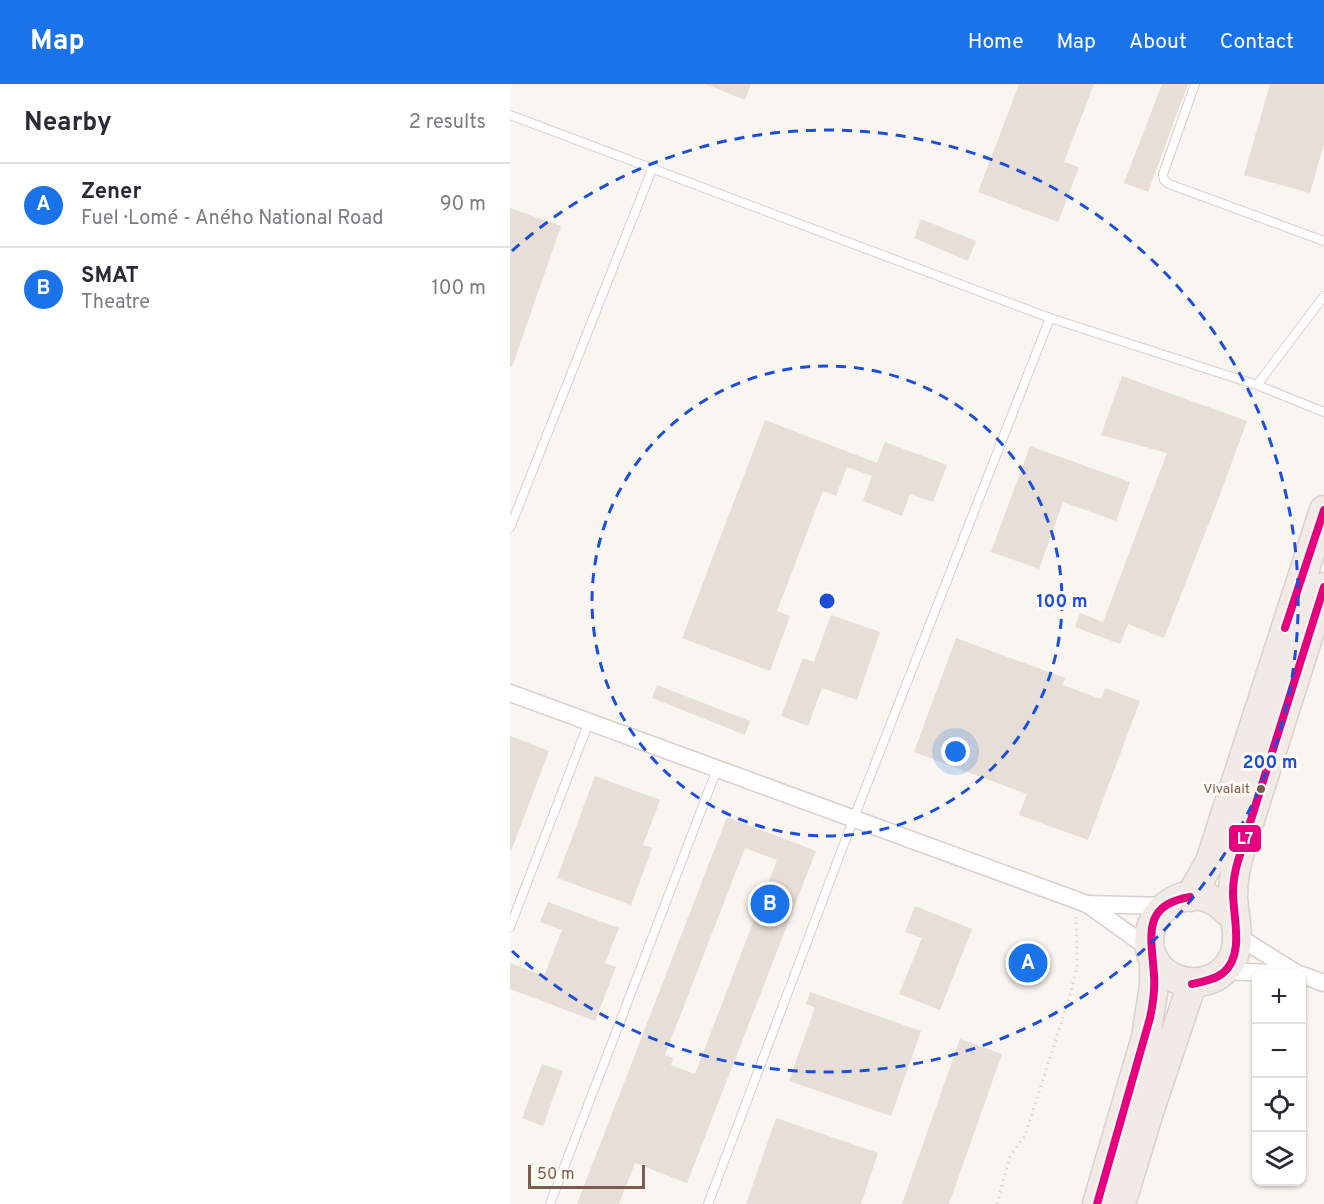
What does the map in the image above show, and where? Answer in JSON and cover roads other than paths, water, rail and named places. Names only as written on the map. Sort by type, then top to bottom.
[{"type":"highway","points":[[1097,1204],[1146,1037],[1155,986],[1149,938],[1151,926],[1177,902],[1210,862],[1324,510]]},
{"type":"highway","points":[[1152,954],[1169,977],[1192,984],[1214,978],[1223,971],[1234,955],[1236,927],[1234,876],[1240,848],[1324,586]]},
{"type":"highway","points":[[1177,902],[1205,897],[1215,901],[1236,927]]},
{"type":"highway","points":[[1122,1204],[1149,1112],[1192,984]]},
{"type":"street","points":[[510,693],[1082,902],[1152,954]]},
{"type":"street","points":[[1082,902],[1177,902]]},
{"type":"street","points":[[1236,927],[1293,970]]},
{"type":"street","points":[[1223,971],[1252,973]]},
{"type":"street","points":[[1306,977],[1324,983]]},
{"type":"lane","points":[[1195,84],[1163,174],[1164,180],[1169,184],[1324,241]]},
{"type":"lane","points":[[510,115],[1050,318],[1257,385],[1324,412]]},
{"type":"lane","points":[[510,528],[653,167]]},
{"type":"lane","points":[[1257,385],[1324,296]]},
{"type":"lane","points":[[708,1204],[853,820],[1050,318]]},
{"type":"lane","points":[[510,927],[588,722]]},
{"type":"lane","points":[[550,1204],[717,769]]},
{"type":"place","name":"Vivalait","points":[[1261,789]]},
{"type":"place","name":"SMAT","points":[[770,904]]},
{"type":"place","name":"Zener","points":[[1028,963]]}]
